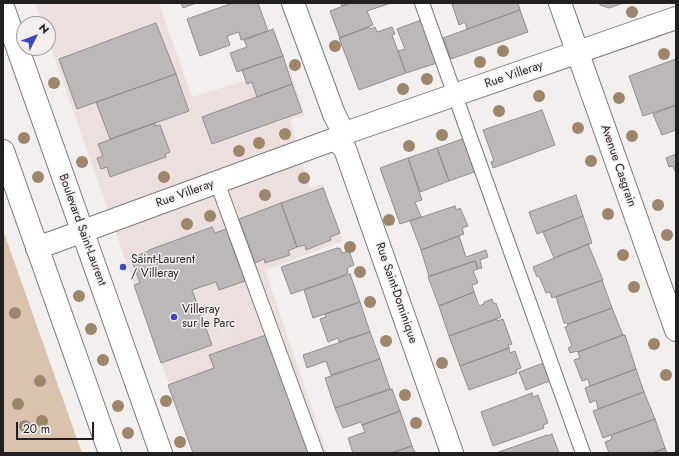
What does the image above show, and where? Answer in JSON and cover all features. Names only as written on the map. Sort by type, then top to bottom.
[{"type":"street","name":"Rue Saint-Dominique","points":[[294,3],[334,114],[340,126],[344,130],[339,142],[345,149],[452,453]]},
{"type":"street","name":"Avenue Casgrain","points":[[560,3],[676,330]]},
{"type":"street","name":"Boulevard Saint-Laurent","points":[[3,7],[161,453]]},
{"type":"street","name":"Rue Villeray","points":[[37,248],[342,136],[676,18]]},
{"type":"street","points":[[3,151],[110,453]]},
{"type":"lane","points":[[422,3],[583,453]]},
{"type":"lane","points":[[217,182],[316,453]]},
{"type":"shaded area","points":[[35,3],[159,3],[192,97],[289,67],[305,115],[290,120],[310,188],[323,184],[343,241],[265,270],[327,453],[193,453],[54,56],[56,56],[56,16],[40,16]]},
{"type":"shaded area","points":[[3,230],[82,453],[3,453]]},
{"type":"building","points":[[181,3],[196,3],[183,8]]},
{"type":"building","points":[[233,3],[258,3],[268,31],[241,40],[239,32],[227,36],[230,45],[200,56],[187,19]]},
{"type":"building","points":[[340,3],[351,3],[342,6]]},
{"type":"building","points":[[351,3],[391,3],[367,11],[373,25],[340,38],[330,11]]},
{"type":"building","points":[[518,3],[520,10],[467,29],[465,22],[459,25],[452,4]]},
{"type":"building","points":[[599,3],[623,3],[609,8],[600,5]]},
{"type":"building","points":[[520,10],[528,32],[451,59],[443,38]]},
{"type":"building","points":[[421,20],[437,63],[406,73],[398,51],[405,49],[397,29]]},
{"type":"building","points":[[156,23],[176,74],[77,109],[59,59]]},
{"type":"building","points":[[369,27],[370,29],[375,27],[377,32],[392,27],[395,34],[392,35],[406,73],[359,90],[339,38]]},
{"type":"building","points":[[273,29],[283,56],[237,72],[230,53],[247,47],[244,40]]},
{"type":"building","points":[[283,56],[292,84],[257,97],[252,82],[247,84],[242,70]]},
{"type":"building","points":[[676,59],[676,105],[643,116],[629,76]]},
{"type":"building","points":[[176,74],[189,111],[110,139],[96,102]]},
{"type":"building","points":[[292,84],[302,112],[212,144],[202,117]]},
{"type":"building","points":[[676,105],[676,130],[662,135],[653,114]]},
{"type":"building","points":[[542,110],[555,145],[493,168],[491,162],[494,161],[483,130]]},
{"type":"building","points":[[155,123],[155,126],[160,125],[170,152],[165,154],[166,157],[110,177],[107,167],[101,169],[97,158],[103,156],[98,144]]},
{"type":"building","points":[[465,138],[477,171],[449,181],[437,148]]},
{"type":"building","points":[[437,148],[449,181],[420,192],[408,158]]},
{"type":"building","points":[[676,154],[676,174],[673,166],[669,167],[666,158]]},
{"type":"building","points":[[408,158],[422,200],[415,202],[421,217],[400,224],[380,168]]},
{"type":"building","points":[[323,188],[340,233],[330,237],[331,240],[306,250],[305,245],[297,247],[281,203]]},
{"type":"building","points":[[576,195],[583,216],[537,234],[529,212]]},
{"type":"building","points":[[281,203],[297,247],[288,251],[290,255],[265,263],[264,259],[255,263],[239,219]]},
{"type":"building","points":[[455,206],[456,210],[460,208],[468,226],[462,228],[464,234],[421,250],[410,221]]},
{"type":"building","points":[[583,216],[592,243],[554,258],[543,232]]},
{"type":"building","name":"Villeray sur le Parc","points":[[212,227],[215,233],[226,229],[245,281],[219,290],[216,282],[192,290],[212,345],[161,363],[134,285],[140,283],[131,258]]},
{"type":"building","points":[[459,236],[466,257],[486,250],[488,257],[480,260],[482,268],[478,269],[475,261],[429,276],[421,250]]},
{"type":"building","points":[[588,244],[603,280],[552,298],[550,292],[546,293],[539,276],[537,277],[533,267]]},
{"type":"building","points":[[340,248],[342,253],[349,251],[354,265],[347,268],[348,273],[291,294],[281,267]]},
{"type":"building","points":[[475,261],[478,269],[473,271],[478,283],[472,285],[474,292],[439,306],[428,277]]},
{"type":"building","points":[[350,274],[360,302],[313,318],[304,290]]},
{"type":"building","points":[[602,280],[612,308],[568,324],[564,323],[556,297]]},
{"type":"building","points":[[474,292],[479,306],[492,299],[494,304],[496,303],[501,317],[449,336],[439,306]]},
{"type":"building","points":[[360,302],[370,332],[339,342],[338,338],[328,342],[320,319],[326,317],[325,314]]},
{"type":"building","points":[[612,308],[623,335],[578,352],[570,353],[568,348],[572,346],[565,327],[567,327],[568,324]]},
{"type":"building","points":[[497,319],[497,321],[503,319],[512,344],[508,345],[509,348],[460,366],[449,336]]},
{"type":"building","points":[[370,332],[380,359],[331,375],[326,361],[307,368],[303,355]]},
{"type":"building","points":[[266,335],[309,453],[193,453],[168,385],[214,368],[209,355]]},
{"type":"building","points":[[625,335],[636,369],[590,386],[588,379],[582,381],[574,360],[580,358],[578,352]]},
{"type":"building","points":[[509,348],[510,353],[515,351],[521,368],[516,370],[517,373],[469,390],[460,366]]},
{"type":"building","points":[[380,359],[390,389],[335,408],[325,378]]},
{"type":"building","points":[[546,362],[552,380],[526,390],[519,372]]},
{"type":"building","points":[[636,369],[644,392],[598,409],[596,400],[590,403],[585,388]]},
{"type":"building","points":[[392,389],[400,411],[362,425],[361,422],[343,428],[335,408]]},
{"type":"building","points":[[644,392],[655,419],[603,438],[593,411]]},
{"type":"building","points":[[532,393],[533,397],[538,395],[548,423],[543,425],[544,428],[493,446],[481,412]]},
{"type":"building","points":[[400,411],[412,446],[391,453],[353,453],[348,438],[365,432],[362,425]]},
{"type":"building","points":[[655,419],[665,448],[652,453],[609,453],[605,442],[612,439],[611,435]]},
{"type":"building","points":[[552,434],[559,453],[496,453],[547,435]]},
{"type":"building","points":[[412,446],[415,453],[391,453]]},
{"type":"building","points":[[665,448],[667,453],[652,453]]},
{"type":"place","name":"Saint-Laurent / Villeray","points":[[123,267]]},
{"type":"place","name":"Villeray sur le Parc","points":[[174,317]]}]
